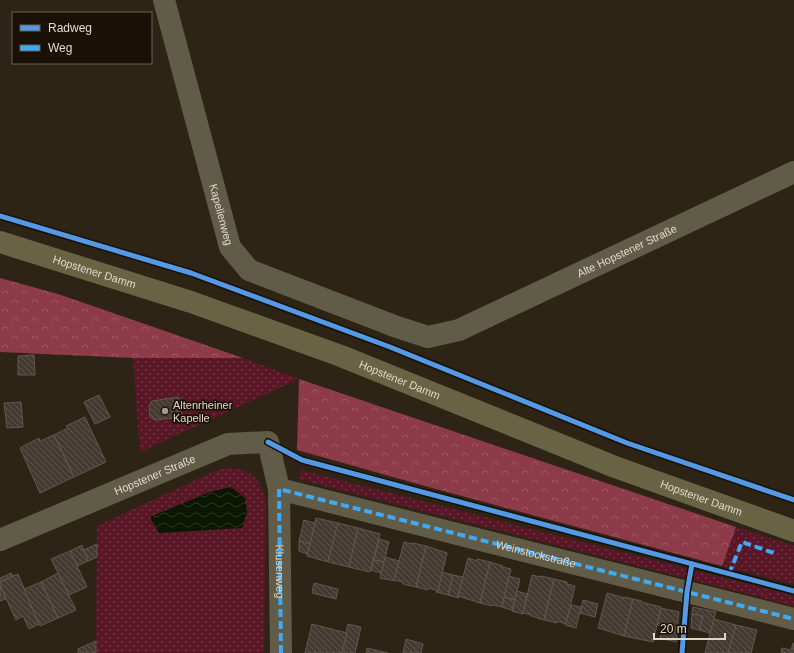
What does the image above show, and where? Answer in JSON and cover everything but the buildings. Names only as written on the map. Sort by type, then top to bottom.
[{"type":"main road","name":"Hopstener Damm","points":[[0,242],[191,302],[341,356],[615,467],[794,531]]},
{"type":"street","name":"Kapellenweg","points":[[164,0],[230,247],[249,270],[397,327],[428,337],[459,330]]},
{"type":"street","name":"Alte Hopstener Straße","points":[[459,330],[794,172]]},
{"type":"street","name":"Hopstener Straße","points":[[0,540],[228,444],[268,442],[279,489]]},
{"type":"street","name":"Weinstockstraße","points":[[279,489],[794,619]]},
{"type":"street","name":"Klusenweg","points":[[279,489],[281,653]]},
{"type":"shaded area","points":[[133,358],[243,358],[299,379],[140,452]]},
{"type":"shaded area","points":[[226,468],[234,468],[248,472],[258,481],[264,494],[266,502],[264,653],[96,653],[97,526],[215,471]],"holes":[[[231,487],[150,517],[210,492]]]},
{"type":"shaded area","points":[[301,470],[794,596],[794,606],[298,479]]},
{"type":"shaded area","points":[[736,527],[794,546],[794,584],[722,566]]},
{"type":"green space","points":[[0,278],[58,294],[243,358],[133,358],[0,352]]},
{"type":"green space","points":[[299,379],[736,527],[722,566],[297,450]]},
{"type":"water","points":[[231,487],[245,498],[247,513],[242,528],[159,533],[150,517],[210,492]]},
{"type":"marked path","points":[[281,653],[279,489],[794,619]]},
{"type":"marked path","points":[[729,574],[742,542],[774,553]]},
{"type":"cycle path","points":[[0,216],[191,273],[390,347],[627,443],[794,500]]},
{"type":"cycle path","points":[[268,442],[302,460],[794,591]]},
{"type":"cycle path","points":[[682,653],[687,592],[692,564]]},
{"type":"place","name":"Altenrheiner Kapelle","points":[[165,411]]}]
